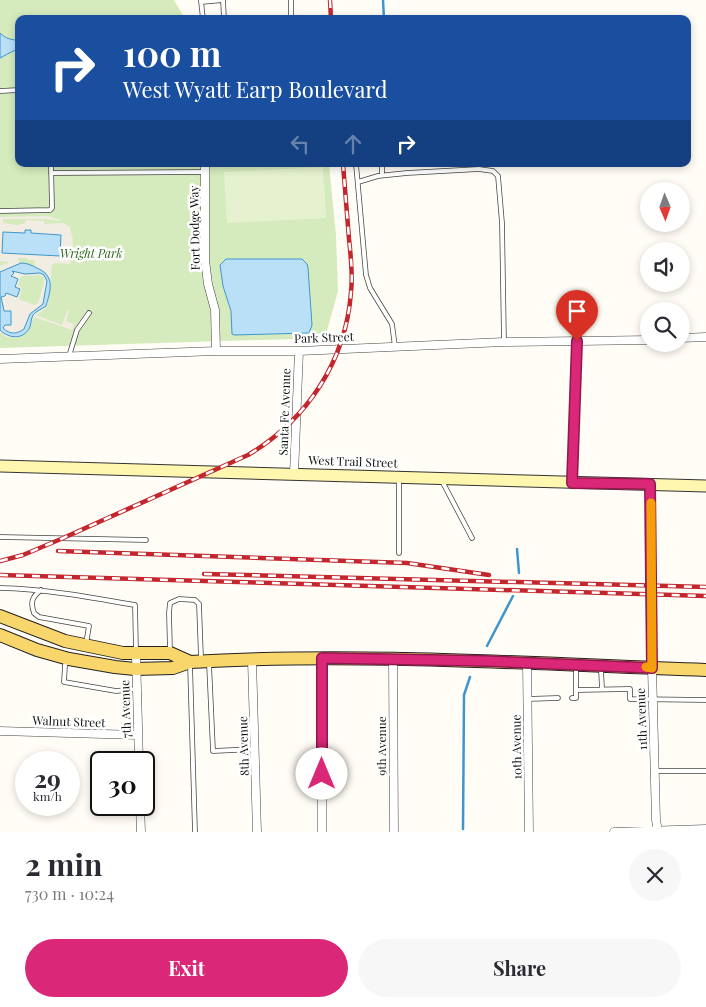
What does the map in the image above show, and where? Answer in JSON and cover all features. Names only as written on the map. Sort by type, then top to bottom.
[{"type":"main road","name":"West Trail Street","points":[[0,466],[706,486]]},
{"type":"main road","points":[[0,616],[65,642],[136,654],[170,654],[200,661]]},
{"type":"main road","points":[[0,635],[25,646],[69,659],[135,669],[173,668],[200,661],[322,658],[706,670]]},
{"type":"street","name":"Fort Dodge Way","points":[[205,168],[205,260],[208,284],[215,310],[216,351]]},
{"type":"street","points":[[690,338],[706,337]]},
{"type":"street","name":"Park Street","points":[[0,358],[216,351],[396,348],[504,342],[640,340]]},
{"type":"street","points":[[572,483],[577,341]]},
{"type":"street","name":"Santa Fe Avenue","points":[[294,474],[299,351]]},
{"type":"street","name":"11th Avenue","points":[[650,484],[652,698],[656,820],[658,831]]},
{"type":"street","name":"7th Avenue","points":[[136,654],[139,751]]},
{"type":"street","points":[[322,658],[322,832]]},
{"type":"street","name":"9th Avenue","points":[[394,659],[394,832]]},
{"type":"street","name":"8th Avenue","points":[[252,660],[257,832]]},
{"type":"street","name":"10th Avenue","points":[[527,663],[529,832]]},
{"type":"street","name":"Walnut Street","points":[[0,731],[138,735]]},
{"type":"street","points":[[140,816],[141,832]]},
{"type":"street","points":[[614,832],[706,829]]},
{"type":"lane","points":[[203,15],[201,1],[223,0],[224,15]]},
{"type":"lane","points":[[291,0],[291,15]]},
{"type":"lane","points":[[0,91],[15,90]]},
{"type":"lane","points":[[0,211],[47,212],[50,210],[52,208],[51,167]]},
{"type":"lane","points":[[356,167],[366,275],[370,288],[392,324],[396,348]]},
{"type":"lane","points":[[382,167],[382,176]]},
{"type":"lane","points":[[52,173],[205,168]]},
{"type":"lane","points":[[358,182],[382,176],[480,169],[493,170],[498,176],[502,222],[504,342]]},
{"type":"lane","points":[[70,356],[77,330],[89,313]]},
{"type":"lane","points":[[399,477],[399,553]]},
{"type":"lane","points":[[441,479],[472,538]]},
{"type":"lane","points":[[0,537],[146,540]]},
{"type":"lane","points":[[0,588],[41,590],[135,605],[136,654]]},
{"type":"lane","points":[[41,590],[34,596],[32,601],[34,613],[39,617],[89,626],[85,646]]},
{"type":"lane","points":[[170,654],[170,603],[179,599],[195,600],[198,604],[200,661],[195,832]]},
{"type":"lane","points":[[69,659],[65,665],[64,682],[116,691],[136,689]]},
{"type":"lane","points":[[200,661],[213,751],[256,749]]},
{"type":"lane","points":[[572,698],[576,698],[576,665]]},
{"type":"lane","points":[[601,666],[602,689]]},
{"type":"lane","points":[[576,690],[630,689],[630,699],[706,700]]},
{"type":"lane","points":[[527,698],[558,698]]},
{"type":"lane","points":[[654,771],[706,771]]},
{"type":"green space","name":"Wright Park","points":[[0,0],[174,0],[183,15],[15,15],[15,167],[329,167],[336,235],[338,291],[325,338],[0,348]]},
{"type":"green space","points":[[323,167],[326,218],[227,223],[224,172]]},
{"type":"shaded area","points":[[47,216],[60,221],[47,219],[3,219],[3,223],[18,225],[25,223],[26,220],[44,221],[45,224],[63,223],[70,227],[73,241],[69,260],[71,263],[55,263],[52,265],[48,304],[45,309],[36,315],[62,325],[68,309],[66,321],[74,324],[72,330],[34,317],[29,330],[26,334],[17,338],[6,337],[0,332],[0,330],[12,337],[29,328],[34,314],[44,308],[47,303],[50,281],[46,272],[35,267],[34,260],[25,258],[18,258],[19,264],[0,272],[0,266],[10,262],[0,261],[0,217]],"holes":[[[3,232],[25,233],[2,253]]]},
{"type":"shaded area","points":[[10,272],[42,274],[47,281],[43,304],[31,312],[24,329],[17,333],[7,332],[3,328],[4,326],[11,325],[10,311],[3,311],[0,307],[5,307],[0,291],[17,297],[20,289],[15,287],[18,279],[11,276]],"holes":[[[40,275],[44,278],[38,303],[34,305],[19,299],[22,288],[18,286],[20,278],[23,276]]]},
{"type":"water","points":[[0,33],[7,38],[15,40],[15,50],[0,58]]},
{"type":"water","points":[[25,230],[31,230],[31,233],[61,235],[60,256],[2,253],[3,232],[25,233]]},
{"type":"water","points":[[226,259],[302,259],[308,268],[312,325],[309,333],[232,334],[231,311],[223,286],[220,265]]},
{"type":"water","points":[[25,263],[43,271],[49,279],[50,289],[46,306],[33,315],[30,327],[20,336],[8,335],[0,330],[0,272]],"holes":[[[12,271],[25,274],[40,273],[44,275],[47,281],[43,304],[30,314],[24,329],[11,333],[3,328],[5,325],[11,325],[11,311],[4,311],[1,297],[5,296],[6,293],[17,297],[20,289],[15,287],[18,279],[11,276],[14,273]]]},
{"type":"waterway","points":[[383,0],[384,15]]},
{"type":"waterway","points":[[517,549],[519,573]]},
{"type":"waterway","points":[[487,646],[513,596]]},
{"type":"waterway","points":[[463,829],[464,695],[470,677]]},
{"type":"railway","points":[[330,0],[331,15]]},
{"type":"railway","points":[[0,561],[23,555],[61,539],[248,455],[269,441],[305,406],[320,386],[332,365],[348,317],[352,273],[343,167]]},
{"type":"railway","points":[[58,551],[407,563],[489,575]]},
{"type":"railway","points":[[204,574],[706,587]]},
{"type":"railway","points":[[0,575],[706,596]]},
{"type":"slow traffic","points":[[646,667],[652,668],[651,503]]},
{"type":"route","points":[[322,774],[322,658],[486,661],[652,668],[650,484],[572,483],[577,341]]}]
